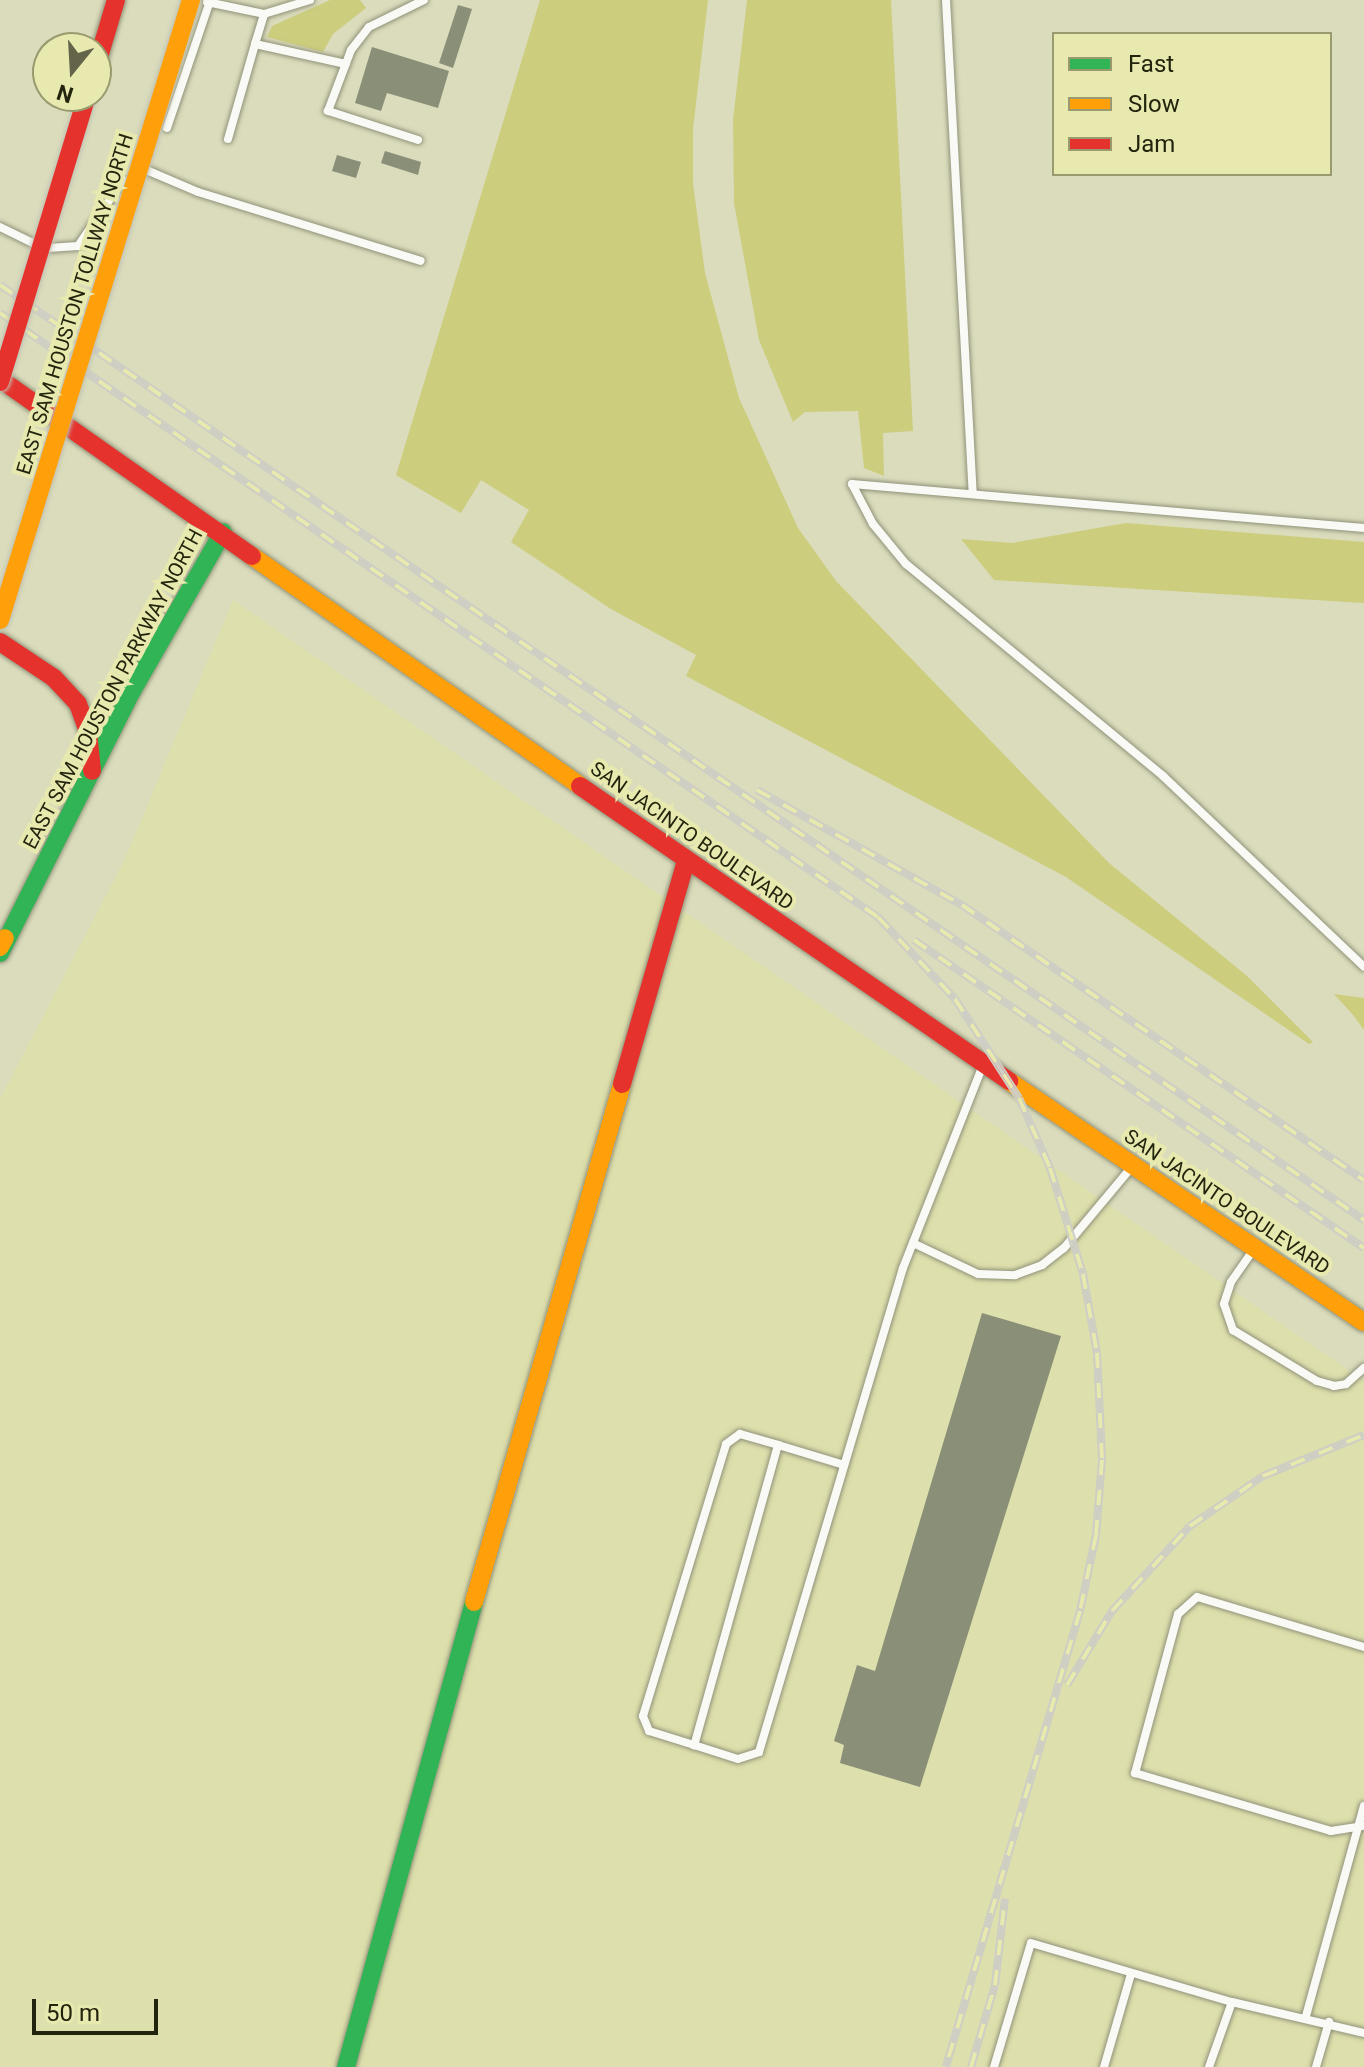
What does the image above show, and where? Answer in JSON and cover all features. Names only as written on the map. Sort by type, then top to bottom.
[{"type":"main road","points":[[106,32],[116,0]]},
{"type":"main road","name":"EAST SAM HOUSTON TOLLWAY NORTH","points":[[0,620],[202,1]]},
{"type":"main road","points":[[0,381],[82,112]]},
{"type":"main road","name":"SAN JACINTO BOULEVARD","points":[[0,381],[223,532],[686,861],[1364,1322]]},
{"type":"main road","name":"EAST SAM HOUSTON PARKWAY NORTH","points":[[2,946],[92,771],[223,532]]},
{"type":"main road","points":[[0,642],[54,678],[78,704],[92,771]]},
{"type":"main road","points":[[346,2067],[376,1944],[686,861]]},
{"type":"lane","points":[[164,134],[202,1],[264,14],[310,0]]},
{"type":"lane","points":[[418,140],[328,111],[346,64],[369,27],[424,0]]},
{"type":"lane","points":[[946,0],[973,492]]},
{"type":"lane","points":[[228,139],[264,14]]},
{"type":"lane","points":[[255,44],[346,64]]},
{"type":"lane","points":[[0,227],[61,251],[78,246],[136,166],[159,147]]},
{"type":"lane","points":[[136,166],[198,192],[421,261]]},
{"type":"lane","points":[[1364,528],[852,484],[873,524],[906,564],[1163,776],[1364,967]]},
{"type":"lane","points":[[844,1465],[740,1434],[726,1444],[643,1716],[649,1731],[738,1759],[759,1752],[913,1243],[984,1061]]},
{"type":"lane","points":[[913,1243],[978,1274],[1015,1275],[1042,1265],[1064,1248],[1134,1164]]},
{"type":"lane","points":[[1255,1247],[1231,1282],[1224,1304],[1233,1330],[1317,1381],[1334,1386],[1346,1384],[1364,1368]]},
{"type":"lane","points":[[694,1745],[778,1445]]},
{"type":"lane","points":[[1361,1826],[1331,1831],[1135,1773],[1178,1614],[1197,1597],[1364,1647]]},
{"type":"lane","points":[[1306,2016],[1361,1826],[1364,1806]]},
{"type":"lane","points":[[994,2067],[1031,1943],[1232,2002],[1306,2016],[1364,2033]]},
{"type":"lane","points":[[1104,2067],[1131,1974]]},
{"type":"lane","points":[[1209,2067],[1232,2002]]},
{"type":"lane","points":[[1316,2067],[1329,2022]]},
{"type":"shaded area","points":[[330,0],[360,0],[366,8],[333,34],[323,52],[267,37],[272,26]]},
{"type":"shaded area","points":[[540,0],[708,0],[693,129],[693,183],[705,273],[739,398],[798,528],[836,581],[1109,863],[1247,976],[1313,1042],[1309,1044],[1066,877],[686,676],[696,655],[611,609],[511,542],[529,510],[481,480],[461,513],[396,475]]},
{"type":"shaded area","points":[[747,0],[891,0],[913,431],[883,433],[884,476],[864,468],[858,411],[805,412],[793,422],[759,340],[734,203],[733,120]]},
{"type":"shaded area","points":[[1126,523],[1364,542],[1364,603],[994,580],[961,539],[1012,543]]},
{"type":"shaded area","points":[[233,600],[1364,1381],[1364,2067],[0,2067],[0,1099],[125,859]]},
{"type":"shaded area","points":[[1334,994],[1364,998],[1364,1030],[1353,1015]]},
{"type":"building","points":[[458,5],[472,9],[453,68],[439,63]]},
{"type":"building","points":[[372,47],[449,71],[438,108],[387,93],[381,111],[355,103]]},
{"type":"building","points":[[385,151],[421,162],[418,175],[381,163]]},
{"type":"building","points":[[337,155],[361,162],[356,178],[332,171]]},
{"type":"building","points":[[982,1313],[1061,1336],[920,1787],[840,1763],[844,1745],[834,1741],[857,1665],[875,1671]]},
{"type":"railway","points":[[0,285],[1364,1220]]},
{"type":"railway","points":[[0,313],[878,917],[955,999],[1019,1098],[1050,1168],[1083,1274],[1097,1353],[1102,1460],[1096,1535],[1080,1611],[946,2067]]},
{"type":"railway","points":[[757,790],[962,905],[1364,1180]]},
{"type":"railway","points":[[914,940],[1364,1248]]},
{"type":"railway","points":[[1067,1685],[1112,1611],[1190,1526],[1263,1476],[1364,1435]]},
{"type":"railway","points":[[971,2067],[995,1985],[1005,1899]]},
{"type":"traffic: fast","points":[[0,953],[132,691],[223,532]]},
{"type":"traffic: fast","points":[[346,2067],[474,1602]]},
{"type":"traffic: slow","points":[[0,620],[191,0]]},
{"type":"traffic: slow","points":[[252,556],[580,786]]},
{"type":"traffic: slow","points":[[0,947],[5,938]]},
{"type":"traffic: slow","points":[[1009,1081],[1364,1322]]},
{"type":"traffic: slow","points":[[474,1602],[622,1084]]},
{"type":"traffic: jam","points":[[106,32],[116,0]]},
{"type":"traffic: jam","points":[[0,382],[82,112]]},
{"type":"traffic: jam","points":[[0,379],[252,556]]},
{"type":"traffic: jam","points":[[0,642],[54,678],[78,704],[88,732],[92,771]]},
{"type":"traffic: jam","points":[[580,786],[1009,1081]]},
{"type":"traffic: jam","points":[[622,1084],[686,861]]}]
